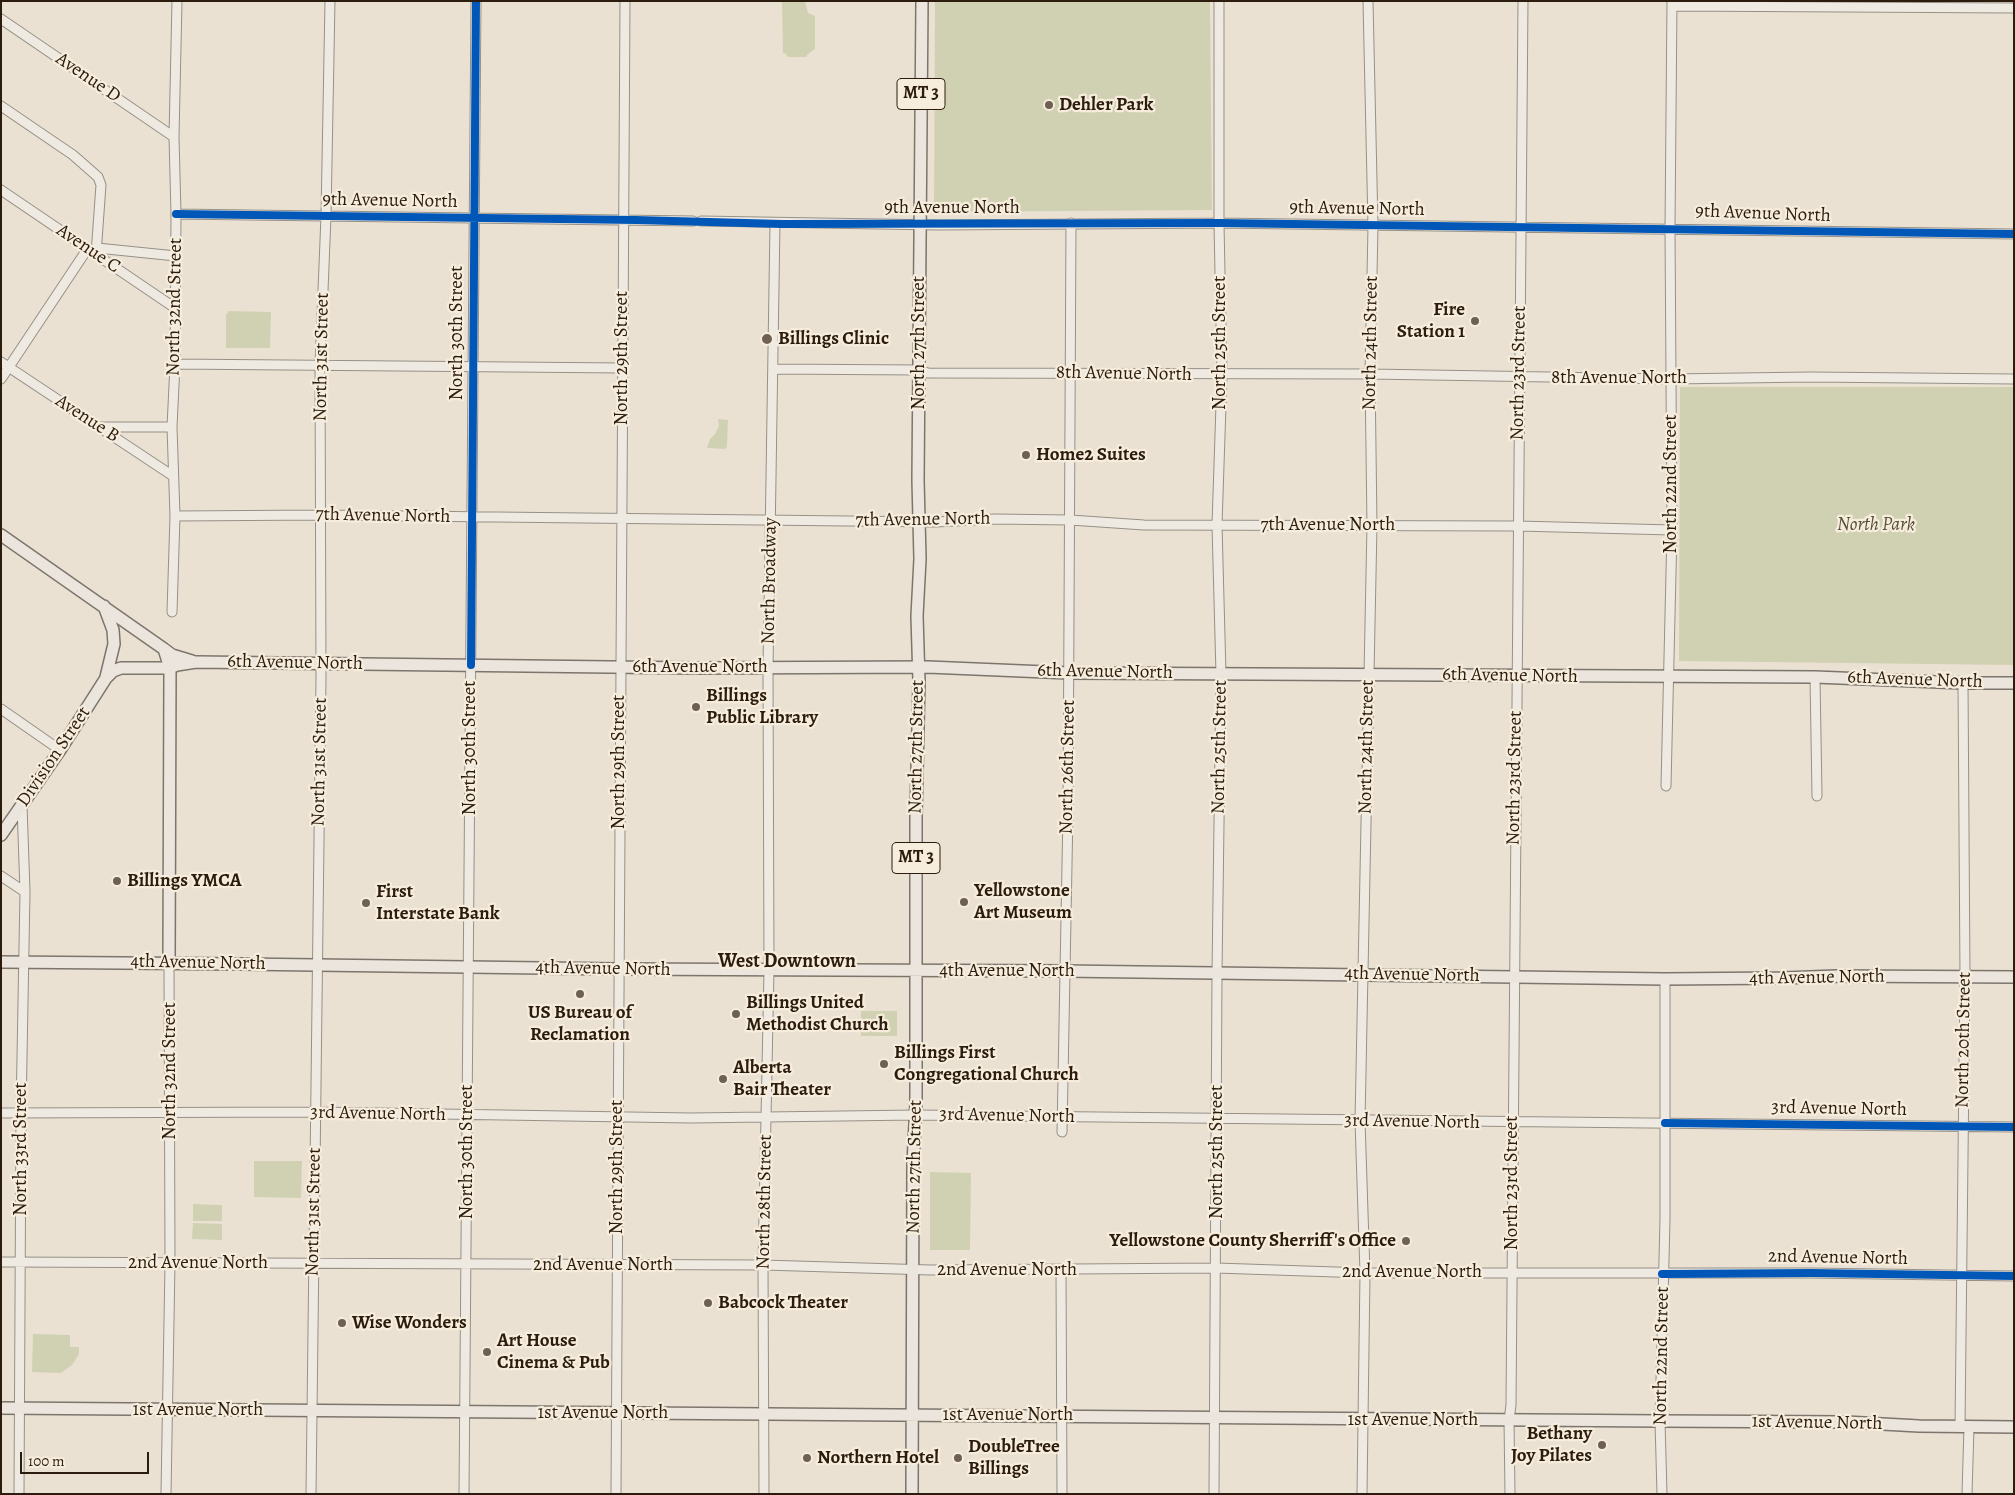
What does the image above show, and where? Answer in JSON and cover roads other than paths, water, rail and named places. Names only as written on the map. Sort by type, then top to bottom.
[{"type":"main road","name":"North 27th Street","points":[[912,1494],[916,1115],[917,616],[920,521],[918,370],[922,1]]},
{"type":"main road","name":"6th Avenue North","points":[[1,535],[164,650],[172,655],[196,662]]},
{"type":"main road","points":[[104,606],[113,630],[114,644],[106,678]]},
{"type":"main road","name":"North 32nd Street","points":[[164,650],[170,668],[169,963]]},
{"type":"main road","name":"6th Avenue North","points":[[106,678],[113,671],[121,668],[170,668],[196,662],[619,667],[918,667],[1069,673],[1815,677],[1963,683],[2014,683]]},
{"type":"main road","name":"Division Street","points":[[1,835],[60,750],[106,678]]},
{"type":"main road","name":"4th Avenue North","points":[[1,962],[618,969],[1363,974],[1666,979],[1836,976],[2014,977]]},
{"type":"main road","name":"1st Avenue North","points":[[1,1408],[1846,1422],[2014,1427]]},
{"type":"street","name":"North 32nd Street","points":[[172,612],[175,516],[172,427],[175,364],[176,214],[174,137],[177,1]]},
{"type":"street","name":"North 31st Street","points":[[310,1494],[322,663],[320,365],[326,216],[330,1]]},
{"type":"street","name":"North 30th Street","points":[[464,1494],[476,1]]},
{"type":"street","name":"North 29th Street","points":[[616,1494],[619,667],[625,1]]},
{"type":"street","name":"North 25th Street","points":[[1214,1494],[1221,674],[1218,525],[1222,375],[1219,223],[1219,1]]},
{"type":"street","name":"North 24th Street","points":[[1362,1494],[1365,1273],[1360,1121],[1372,525],[1370,374],[1373,226],[1368,1]]},
{"type":"street","name":"North 23rd Street","points":[[1510,1494],[1509,1420],[1511,1405],[1513,976],[1523,1]]},
{"type":"street","points":[[1672,4],[2014,8]]},
{"type":"street","name":"North 22nd Street","points":[[1666,786],[1672,530],[1670,228],[1672,4]]},
{"type":"street","name":"Avenue D","points":[[1,19],[174,137]]},
{"type":"street","points":[[1,106],[72,155],[98,177],[101,185],[93,250],[46,308],[5,365],[1,379]]},
{"type":"street","name":"Avenue C","points":[[1,190],[93,250],[175,308]]},
{"type":"street","name":"9th Avenue North","points":[[176,214],[697,221],[775,224],[1219,223],[2014,234]]},
{"type":"street","name":"North 26th Street","points":[[1062,1132],[1069,673],[1071,223]]},
{"type":"street","name":"North Broadway","points":[[769,970],[768,668],[775,224]]},
{"type":"street","points":[[93,250],[176,256]]},
{"type":"street","points":[[175,364],[622,368]]},
{"type":"street","name":"Avenue B","points":[[5,365],[173,476]]},
{"type":"street","name":"8th Avenue North","points":[[774,369],[918,370],[928,373],[1370,374],[1670,379],[1821,377],[2014,379]]},
{"type":"street","points":[[99,426],[172,427]]},
{"type":"street","name":"7th Avenue North","points":[[175,516],[472,516],[920,521],[995,519],[1070,520],[1144,525],[1518,526],[1672,530]]},
{"type":"street","points":[[1815,677],[1817,796]]},
{"type":"street","name":"North 20th Street","points":[[1963,683],[1965,977],[1962,1276],[1967,1494]]},
{"type":"street","points":[[1,709],[60,750]]},
{"type":"street","name":"North 33rd Street","points":[[19,1494],[21,1113],[25,892],[22,805]]},
{"type":"street","points":[[1,876],[25,892]]},
{"type":"street","name":"North 32nd Street","points":[[166,1494],[170,1263],[169,963]]},
{"type":"street","name":"North 28th Street","points":[[764,1494],[763,1265],[769,970]]},
{"type":"street","name":"North 22nd Street","points":[[1662,1494],[1660,1421],[1663,1344],[1662,1274],[1665,1219],[1666,979]]},
{"type":"street","name":"3rd Avenue North","points":[[1,1113],[316,1112],[617,1118],[767,1118],[916,1115],[2014,1127]]},
{"type":"street","name":"2nd Avenue North","points":[[1,1262],[763,1265],[913,1269],[1216,1268],[1365,1273],[1811,1273],[2014,1276]]},
{"type":"street","points":[[1061,1269],[1062,1494]]},
{"type":"place","name":"Dehler Park","points":[[1049,105]]},
{"type":"place","name":"Fire Station 1","points":[[1475,321]]},
{"type":"place","name":"Billings Clinic","points":[[767,339]]},
{"type":"place","name":"Home2 Suites","points":[[1026,455]]},
{"type":"place","name":"Billings Public Library","points":[[696,707]]},
{"type":"place","name":"Billings YMCA","points":[[117,881]]},
{"type":"place","name":"Yellowstone Art Museum","points":[[964,902]]},
{"type":"place","name":"First Interstate Bank","points":[[366,903]]},
{"type":"place","name":"US Bureau of Reclamation","points":[[580,994]]},
{"type":"place","name":"Billings United Methodist Church","points":[[736,1014]]},
{"type":"place","name":"Billings First Congregational Church","points":[[884,1064]]},
{"type":"place","name":"Alberta Bair Theater","points":[[723,1079]]},
{"type":"place","name":"Yellowstone County Sherriff's Office","points":[[1406,1241]]},
{"type":"place","name":"Babcock Theater","points":[[708,1303]]},
{"type":"place","name":"Wise Wonders","points":[[342,1323]]},
{"type":"place","name":"Art House Cinema & Pub","points":[[487,1352]]},
{"type":"place","name":"Bethany Joy Pilates","points":[[1602,1445]]},
{"type":"place","name":"Northern Hotel","points":[[807,1458]]},
{"type":"place","name":"DoubleTree Billings","points":[[958,1458]]},
{"type":"district","name":"West Downtown","points":[[787,962]]},
{"type":"park label","name":"North Park","points":[[1876,525]]}]
